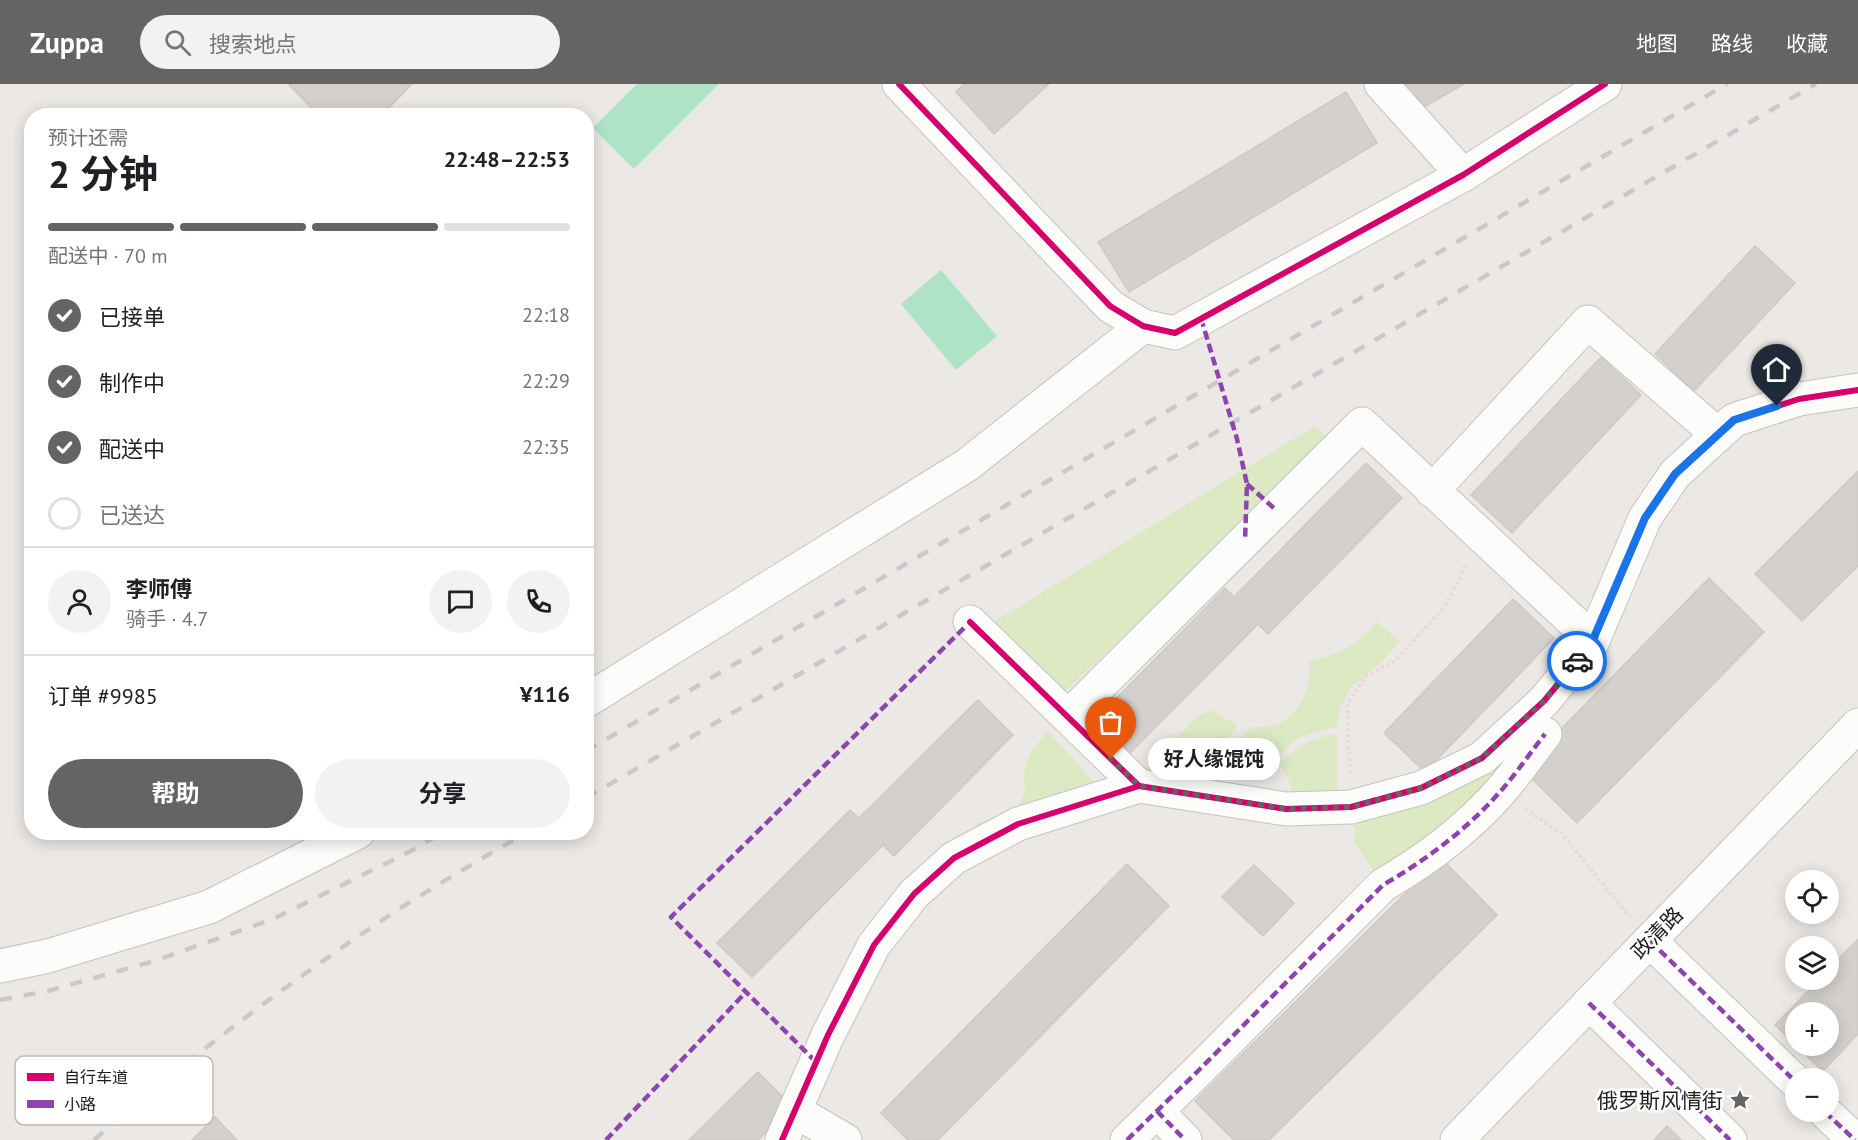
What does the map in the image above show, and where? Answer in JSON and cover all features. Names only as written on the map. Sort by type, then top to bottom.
[{"type":"street","points":[[900,84],[1110,306],[1143,326],[1174,333],[1463,175],[1605,84]]},
{"type":"street","points":[[1381,84],[1463,175]]},
{"type":"street","points":[[1432,491],[1588,322],[1718,435]]},
{"type":"street","points":[[594,696],[967,465],[1143,326]]},
{"type":"street","points":[[782,1140],[828,1035],[874,945],[914,894],[954,858],[1018,824],[1139,786],[1286,809],[1351,807],[1421,788],[1482,758],[1544,701],[1593,640],[1645,518],[1675,474],[1734,420],[1799,399],[1858,390]]},
{"type":"street","points":[[1068,717],[1362,424],[1593,640]]},
{"type":"street","points":[[970,622],[1139,786]]},
{"type":"street","name":"政清路","points":[[1457,1140],[1858,725]]},
{"type":"street","points":[[1127,1140],[1383,885],[1416,866],[1452,838],[1500,792],[1545,734]]},
{"type":"street","points":[[0,966],[48,956],[209,907],[342,840]]},
{"type":"street","points":[[1650,941],[1785,1071]]},
{"type":"street","points":[[1589,1003],[1730,1140]]},
{"type":"street","points":[[795,1111],[845,1140]]},
{"type":"street","points":[[1157,1112],[1185,1140]]},
{"type":"street","points":[[1836,1122],[1855,1140]]},
{"type":"path","points":[[1351,807],[1347,704],[1365,677],[1394,661],[1444,608],[1464,570],[1473,528]]},
{"type":"path","points":[[1500,792],[1561,833],[1650,941]]},
{"type":"green space","points":[[637,84],[719,84],[634,169],[594,127]]},
{"type":"green space","points":[[941,270],[997,336],[956,370],[901,304]]},
{"type":"green space","points":[[1315,426],[1330,440],[1060,696],[989,625]]},
{"type":"green space","points":[[1377,622],[1400,641],[1384,660],[1352,686],[1340,707],[1337,726],[1302,737],[1281,752],[1274,761],[1257,751],[1237,749],[1242,737],[1250,728],[1274,725],[1291,716],[1306,691],[1309,681],[1309,662],[1347,648]]},
{"type":"green space","points":[[1213,710],[1237,725],[1228,738],[1228,748],[1208,758],[1198,776],[1196,789],[1143,776],[1149,766],[1197,716]]},
{"type":"green space","points":[[1048,731],[1103,792],[956,847],[978,823],[1002,817],[1020,802],[1024,795],[1026,762]]},
{"type":"green space","points":[[1337,734],[1337,793],[1290,803],[1289,782],[1279,765],[1292,752],[1305,744]]},
{"type":"green space","points":[[1504,755],[1512,762],[1462,816],[1378,877],[1354,841],[1355,819]]},
{"type":"building","points":[[412,84],[389,108],[311,108],[289,85]]},
{"type":"building","points":[[964,84],[1049,84],[994,134],[956,92]]},
{"type":"building","points":[[1404,84],[1464,84],[1419,110]]},
{"type":"building","points":[[1346,92],[1377,143],[1129,292],[1098,242]]},
{"type":"building","points":[[1755,246],[1795,283],[1694,391],[1655,354]]},
{"type":"building","points":[[1601,357],[1641,395],[1512,533],[1471,495]]},
{"type":"building","points":[[1366,463],[1402,498],[1268,634],[1258,624],[1126,757],[1092,723],[1225,588],[1234,597]]},
{"type":"building","points":[[1858,471],[1858,566],[1802,621],[1755,574]]},
{"type":"building","points":[[1709,578],[1764,632],[1577,823],[1522,769]]},
{"type":"building","points":[[1513,599],[1554,638],[1425,772],[1384,733]]},
{"type":"building","points":[[978,700],[1013,735],[894,856],[883,845],[752,977],[717,943],[850,810],[859,818]]},
{"type":"building","points":[[1441,858],[1497,915],[1269,1140],[1234,1140],[1195,1101]]},
{"type":"building","points":[[1127,864],[1169,906],[938,1140],[908,1140],[881,1113]]},
{"type":"building","points":[[1254,865],[1294,903],[1263,936],[1222,897]]},
{"type":"building","points":[[1858,939],[1858,1034],[1839,1054],[1839,1002],[1797,1002],[1809,990],[1839,990],[1839,959]]},
{"type":"building","points":[[1785,1015],[1785,1035],[1775,1025]]},
{"type":"building","points":[[1807,1056],[1837,1056],[1826,1068],[1820,1068]]},
{"type":"building","points":[[758,1072],[792,1106],[758,1140],[689,1140]]},
{"type":"building","points":[[215,1117],[237,1140],[192,1140],[207,1125],[213,1125]]},
{"type":"building","points":[[1667,1126],[1681,1140],[1654,1140]]},
{"type":"railway","points":[[594,746],[1727,84]]},
{"type":"railway","points":[[594,793],[1816,84]]},
{"type":"railway","points":[[0,1000],[48,991],[154,961],[273,919],[430,840]]},
{"type":"railway","points":[[195,1056],[349,943],[404,906],[513,840]]},
{"type":"railway","points":[[94,1140],[112,1125]]},
{"type":"marked path","points":[[1201,318],[1237,439],[1247,484],[1245,541]]},
{"type":"marked path","points":[[1247,484],[1276,510]]},
{"type":"marked path","points":[[816,1062],[671,917],[970,622],[973,625]]},
{"type":"marked path","points":[[1127,1140],[1383,885],[1445,844],[1486,807],[1545,734]]},
{"type":"marked path","points":[[1650,941],[1785,1071]]},
{"type":"marked path","points":[[606,1140],[746,992]]},
{"type":"marked path","points":[[1589,1003],[1730,1140]]},
{"type":"marked path","points":[[1157,1111],[1185,1140]]},
{"type":"marked path","points":[[1836,1122],[1855,1140]]},
{"type":"cycle path","points":[[899,84],[1110,306],[1143,326],[1175,333],[1463,175],[1605,84]]},
{"type":"cycle path","points":[[1139,786],[1286,809],[1351,807],[1421,788],[1482,758],[1544,701],[1592,643],[1645,518],[1675,474],[1734,420],[1799,399],[1858,390]]},
{"type":"cycle path","points":[[782,1140],[828,1035],[874,945],[914,894],[954,858],[1018,824],[1139,786],[970,622]]},
{"type":"way so far","points":[[1111,759],[1139,786],[1286,809],[1351,807],[1421,788],[1482,758],[1544,701],[1577,661]]},
{"type":"place","name":"好人缘馄饨","points":[[1111,759]]},
{"type":"place","name":"俄罗斯风情街","points":[[1740,1100]]},
{"type":"route","points":[[1577,661],[1592,642],[1645,518],[1675,474],[1734,420],[1777,406]]}]
